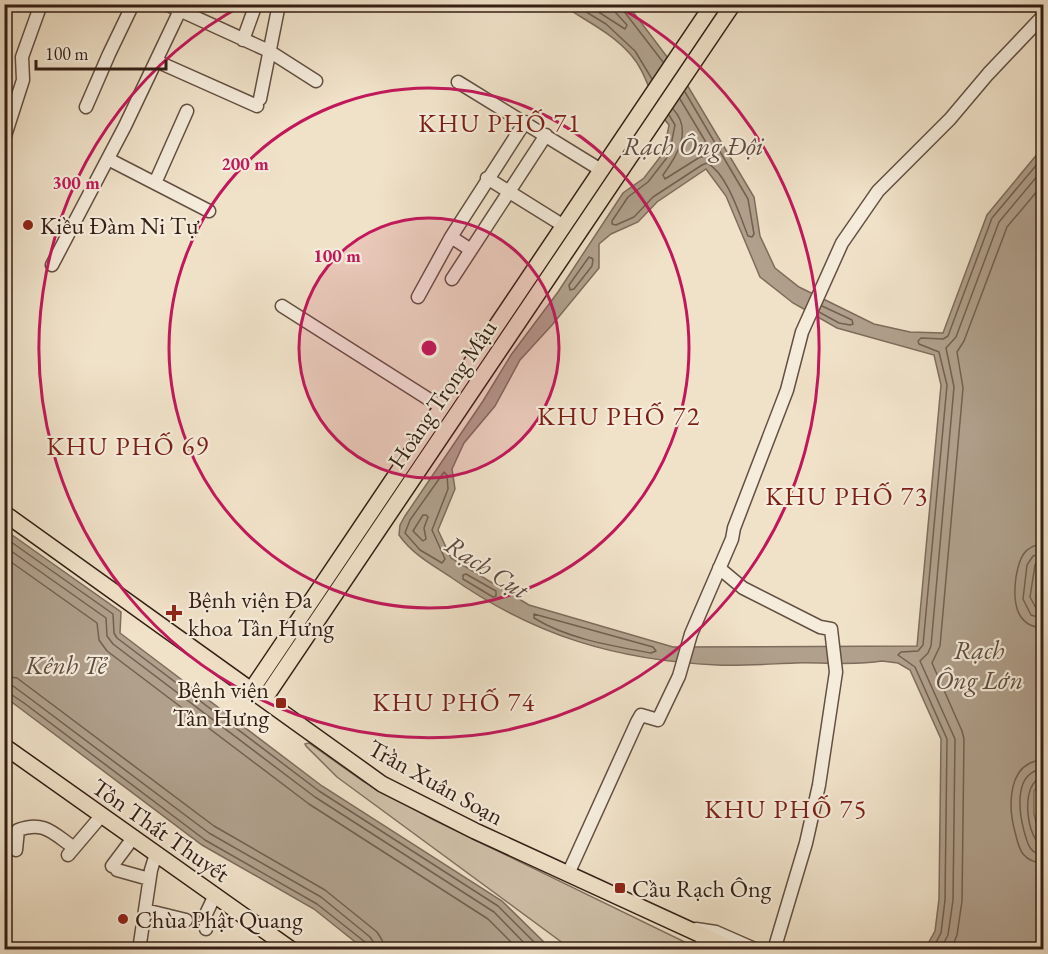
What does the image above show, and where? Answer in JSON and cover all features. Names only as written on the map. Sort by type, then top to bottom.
[{"type":"main road","points":[[651,111],[686,45],[713,4]]},
{"type":"main road","points":[[651,111],[699,55],[733,4]]},
{"type":"main road","name":"Hoàng Trọng Mậu","points":[[252,689],[454,416],[537,294],[608,175],[651,111]]},
{"type":"main road","name":"Hoàng Trọng Mậu","points":[[265,698],[441,407],[564,226],[608,175]]},
{"type":"main road","points":[[524,285],[537,294]]},
{"type":"main road","points":[[441,407],[454,416]]},
{"type":"main road","name":"Trần Xuân Soạn","points":[[4,513],[382,784],[436,812],[703,938]]},
{"type":"main road","name":"Tôn Thất Thuyết","points":[[6,749],[292,950]]},
{"type":"main road","points":[[703,938],[734,950]]},
{"type":"street","points":[[4,139],[23,80],[22,57],[41,4]]},
{"type":"street","points":[[86,107],[133,4]]},
{"type":"street","points":[[166,4],[182,8],[269,51],[316,81]]},
{"type":"street","points":[[243,40],[256,4]]},
{"type":"street","points":[[156,61],[259,103],[279,4]]},
{"type":"street","points":[[52,265],[108,159],[182,8]]},
{"type":"street","points":[[568,874],[637,722],[641,715],[658,720],[679,676],[691,634],[732,539],[734,528],[789,385],[802,332],[842,243],[878,191],[950,119],[988,74],[1044,15]]},
{"type":"street","points":[[458,82],[608,175]]},
{"type":"street","points":[[154,183],[187,111]]},
{"type":"street","points":[[418,297],[487,178],[525,122]]},
{"type":"street","points":[[453,279],[546,135]]},
{"type":"street","points":[[108,159],[209,211]]},
{"type":"street","points":[[487,178],[564,226]]},
{"type":"street","points":[[451,237],[471,250]]},
{"type":"street","points":[[282,306],[441,407]]},
{"type":"street","points":[[719,568],[743,588],[820,627],[831,629],[836,672],[819,785],[806,843],[774,950]]},
{"type":"street","points":[[16,850],[18,830],[32,825],[53,831],[70,851],[102,815]]},
{"type":"street","points":[[133,838],[114,868],[149,879]]},
{"type":"street","points":[[139,950],[149,879],[156,854]]},
{"type":"street","points":[[206,929],[206,914],[214,895]]},
{"type":"street","points":[[145,910],[186,920]]},
{"type":"street","name":"Trần Xuân Soạn","points":[[703,938],[703,929],[716,932],[757,950]]},
{"type":"shaded area","points":[[309,743],[363,781],[434,820],[695,949],[571,949],[337,777],[306,746],[305,744]]},
{"type":"water","name":"Rạch Ông Lớn","points":[[562,5],[623,5],[631,9],[683,78],[754,197],[760,236],[775,268],[799,287],[874,324],[910,332],[943,333],[987,215],[1043,147],[1044,547],[1036,597],[1043,610],[1044,780],[1034,791],[1034,814],[1043,849],[1044,929],[1037,949],[925,949],[935,931],[939,899],[941,739],[910,670],[898,663],[882,661],[850,664],[717,665],[680,662],[611,651],[546,630],[514,615],[483,598],[424,559],[399,535],[400,525],[405,516],[483,401],[511,355],[558,292],[623,193],[644,178],[664,152],[669,125],[658,108],[637,63],[616,40]],"holes":[[[706,169],[726,196],[760,277],[793,303],[837,328],[934,355],[941,385],[917,646],[673,647],[529,605],[451,558],[438,530],[455,489],[452,469],[464,443],[495,406],[520,360],[599,268],[599,244],[611,234],[638,222],[657,202]]]},
{"type":"water","name":"Kênh Tẻ","points":[[5,530],[121,612],[120,633],[322,786],[502,901],[551,949],[364,949],[314,909],[202,845],[5,697]]},
{"type":"place","name":"Kiều Đàm Ni Tự","points":[[28,225]]},
{"type":"place","name":"Bệnh viện Đa khoa Tân Hưng","points":[[174,613]]},
{"type":"place","name":"Bệnh viện Tân Hưng","points":[[281,703]]},
{"type":"place","name":"Cầu Rạch Ông","points":[[620,888]]},
{"type":"place","name":"Chùa Phật Quang","points":[[123,919]]},
{"type":"district","name":"KHU PHỐ 71","points":[[500,123]]},
{"type":"district","name":"KHU PHỐ 72","points":[[619,416]]},
{"type":"district","name":"KHU PHỐ 69","points":[[128,446]]},
{"type":"district","name":"KHU PHỐ 73","points":[[847,496]]},
{"type":"district","name":"KHU PHỐ 74","points":[[454,702]]},
{"type":"district","name":"KHU PHỐ 75","points":[[786,809]]},
{"type":"water label","name":"Rạch Ông Đội","points":[[693,146]]},
{"type":"water label","name":"Rạch Cụt","points":[[487,567]]}]
